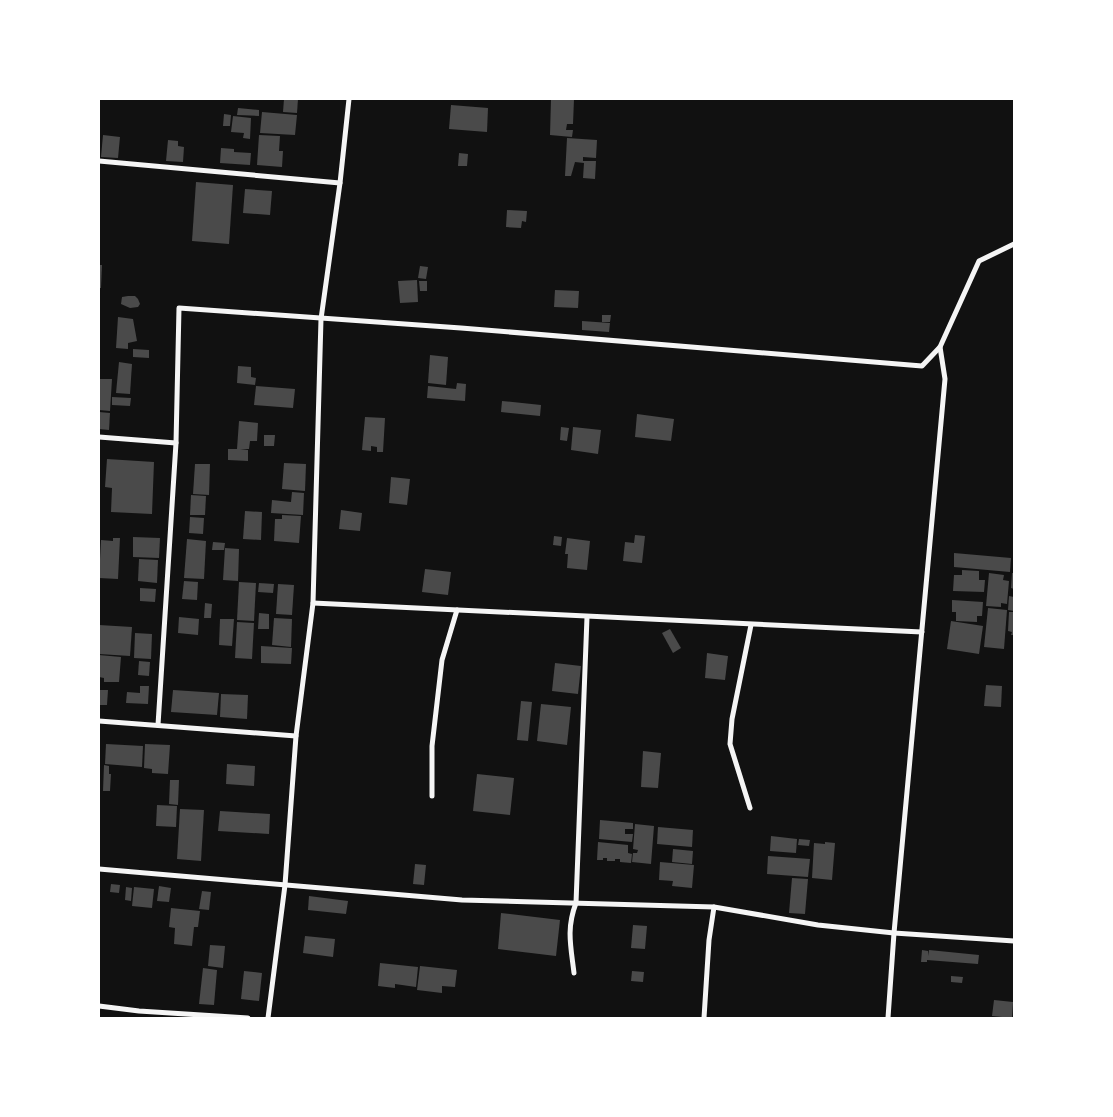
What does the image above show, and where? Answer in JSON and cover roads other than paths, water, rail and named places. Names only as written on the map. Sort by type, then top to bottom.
[{"type":"street","points":[[268,1018],[285,884],[296,736],[313,604],[321,319],[340,183],[349,99]]},
{"type":"street","points":[[99,161],[340,183]]},
{"type":"street","points":[[158,725],[176,443],[178,308],[471,329],[922,366],[940,347],[979,261],[1014,244]]},
{"type":"street","points":[[888,1018],[894,933],[945,380],[940,347]]},
{"type":"street","points":[[99,437],[176,443]]},
{"type":"street","points":[[313,604],[922,632]]},
{"type":"street","points":[[432,796],[432,746],[442,660],[457,610]]},
{"type":"street","points":[[574,973],[569,928],[576,903],[587,617]]},
{"type":"street","points":[[750,808],[730,744],[732,719],[751,625]]},
{"type":"street","points":[[99,721],[296,736]]},
{"type":"street","points":[[99,870],[462,900],[714,907],[818,925],[894,933],[1014,940]]},
{"type":"street","points":[[704,1018],[709,940],[714,907]]},
{"type":"street","points":[[99,1006],[140,1012],[248,1018]]},
{"type":"street","points":[[139,1018],[140,1012]]}]
